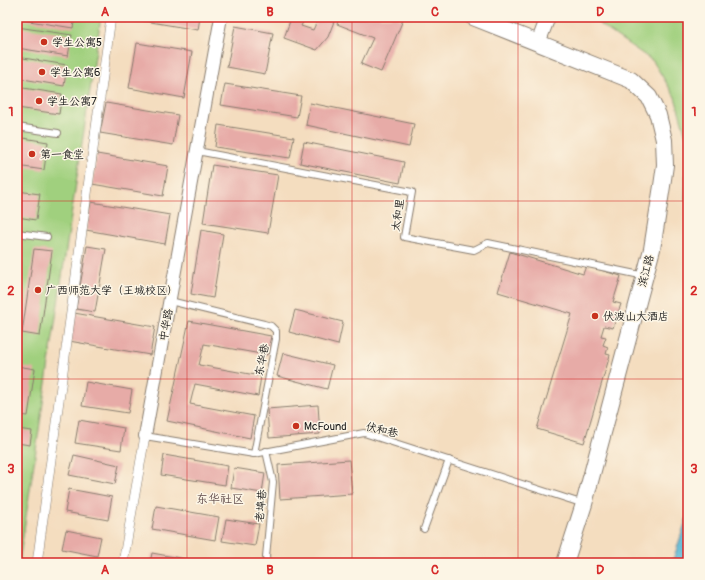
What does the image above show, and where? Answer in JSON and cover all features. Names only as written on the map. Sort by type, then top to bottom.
[{"type":"main road","name":"滨江路","points":[[472,17],[631,80],[649,97],[658,115],[664,140],[664,165],[656,227],[645,276],[584,504],[565,563]]},
{"type":"street","points":[[37,563],[111,17]]},
{"type":"street","name":"中华路","points":[[123,563],[221,17]]},
{"type":"street","points":[[538,44],[548,17]]},
{"type":"lane","points":[[17,127],[58,133]]},
{"type":"lane","name":"太和里","points":[[197,151],[412,192],[404,237],[474,250],[488,243],[645,276]]},
{"type":"lane","points":[[17,233],[47,237]]},
{"type":"lane","name":"东华巷","points":[[170,301],[264,324],[271,326],[276,331],[276,339],[254,454]]},
{"type":"lane","name":"伏和巷","points":[[145,436],[254,454],[364,434],[584,504]]},
{"type":"lane","name":"老埠巷","points":[[266,451],[273,482],[266,557],[267,563]]},
{"type":"lane","points":[[424,529],[449,460]]},
{"type":"green space","name":"广西师范大学（王城校区）","points":[[17,17],[101,17],[19,563],[17,563]]},
{"type":"green space","points":[[597,17],[688,17],[688,201],[685,200],[687,140],[675,97],[653,61],[599,24]]},
{"type":"water","points":[[688,514],[688,563],[672,563]]},
{"type":"building","points":[[17,17],[75,17],[73,28],[17,19]]},
{"type":"building","points":[[140,17],[200,17],[198,30],[139,20]]},
{"type":"building","points":[[319,17],[330,17],[335,19],[328,37],[317,50],[284,38],[291,18],[303,22],[301,26],[313,30]]},
{"type":"building","points":[[340,17],[395,17],[403,20],[381,72],[361,64],[373,38],[337,24]]},
{"type":"building","points":[[235,26],[273,33],[265,74],[227,67]]},
{"type":"building","name":"学生公寓5","points":[[17,27],[72,35],[68,56],[17,48]]},
{"type":"building","points":[[137,43],[192,52],[184,98],[129,88]]},
{"type":"building","name":"学生公寓6","points":[[17,57],[67,65],[64,86],[17,78]]},
{"type":"building","points":[[225,84],[301,96],[297,117],[221,105]]},
{"type":"building","name":"学生公寓7","points":[[17,87],[62,94],[59,114],[17,108]]},
{"type":"building","points":[[106,103],[178,115],[173,145],[100,133]]},
{"type":"building","points":[[310,103],[414,124],[409,147],[306,125]]},
{"type":"building","points":[[218,125],[294,137],[290,158],[215,147]]},
{"type":"building","name":"第一食堂","points":[[17,137],[48,142],[44,170],[17,166]]},
{"type":"building","points":[[304,142],[404,162],[400,183],[300,163]]},
{"type":"building","points":[[97,154],[168,166],[163,196],[92,184]]},
{"type":"building","points":[[212,165],[278,175],[268,233],[203,223]]},
{"type":"building","points":[[17,191],[40,194],[36,220],[17,217]]},
{"type":"building","points":[[91,202],[170,215],[165,244],[86,230]]},
{"type":"building","points":[[201,230],[223,234],[213,298],[191,294]]},
{"type":"building","points":[[87,246],[106,249],[95,312],[76,309]]},
{"type":"building","points":[[34,249],[52,251],[40,336],[22,333]]},
{"type":"building","name":"伏波山大酒店","points":[[510,252],[583,274],[586,266],[621,276],[613,302],[621,304],[613,328],[604,326],[601,336],[606,337],[603,345],[608,347],[606,354],[610,355],[584,443],[537,429],[572,314],[498,292]]},
{"type":"building","points":[[295,310],[343,322],[338,345],[289,332]]},
{"type":"building","points":[[74,313],[155,327],[150,355],[69,341]]},
{"type":"building","points":[[189,321],[271,336],[267,355],[204,344],[199,365],[261,376],[258,396],[195,384],[190,404],[254,416],[250,438],[167,421]]},
{"type":"building","points":[[283,353],[333,365],[327,389],[277,376]]},
{"type":"building","points":[[17,366],[35,369],[28,416],[17,415]]},
{"type":"building","points":[[86,382],[132,390],[128,413],[82,406]]},
{"type":"building","points":[[318,405],[320,434],[269,438],[267,409]]},
{"type":"building","points":[[79,420],[124,428],[121,450],[75,443]]},
{"type":"building","points":[[17,429],[32,431],[30,445],[17,443]]},
{"type":"building","points":[[74,455],[119,465],[115,484],[69,475]]},
{"type":"building","points":[[164,455],[228,466],[225,485],[161,475]]},
{"type":"building","points":[[349,460],[352,494],[280,499],[278,465]]},
{"type":"building","points":[[234,468],[265,473],[262,493],[231,488]]},
{"type":"building","points":[[69,489],[112,497],[108,520],[65,512]]},
{"type":"building","points":[[156,506],[219,517],[215,540],[152,529]]},
{"type":"building","points":[[226,519],[259,524],[255,546],[222,541]]},
{"type":"building","points":[[66,530],[101,537],[97,556],[62,549]]},
{"type":"building","points":[[152,553],[202,562],[202,563],[150,563]]},
{"type":"place","name":"学生公寓5","points":[[44,42]]},
{"type":"place","name":"学生公寓6","points":[[42,72]]},
{"type":"place","name":"学生公寓7","points":[[39,101]]},
{"type":"place","name":"第一食堂","points":[[32,154]]},
{"type":"place","name":"广西师范大学（王城校区）","points":[[38,290]]},
{"type":"place","name":"伏波山大酒店","points":[[595,316]]},
{"type":"place","name":"McFound","points":[[296,426]]},
{"type":"district","name":"东华社区","points":[[220,499]]}]
